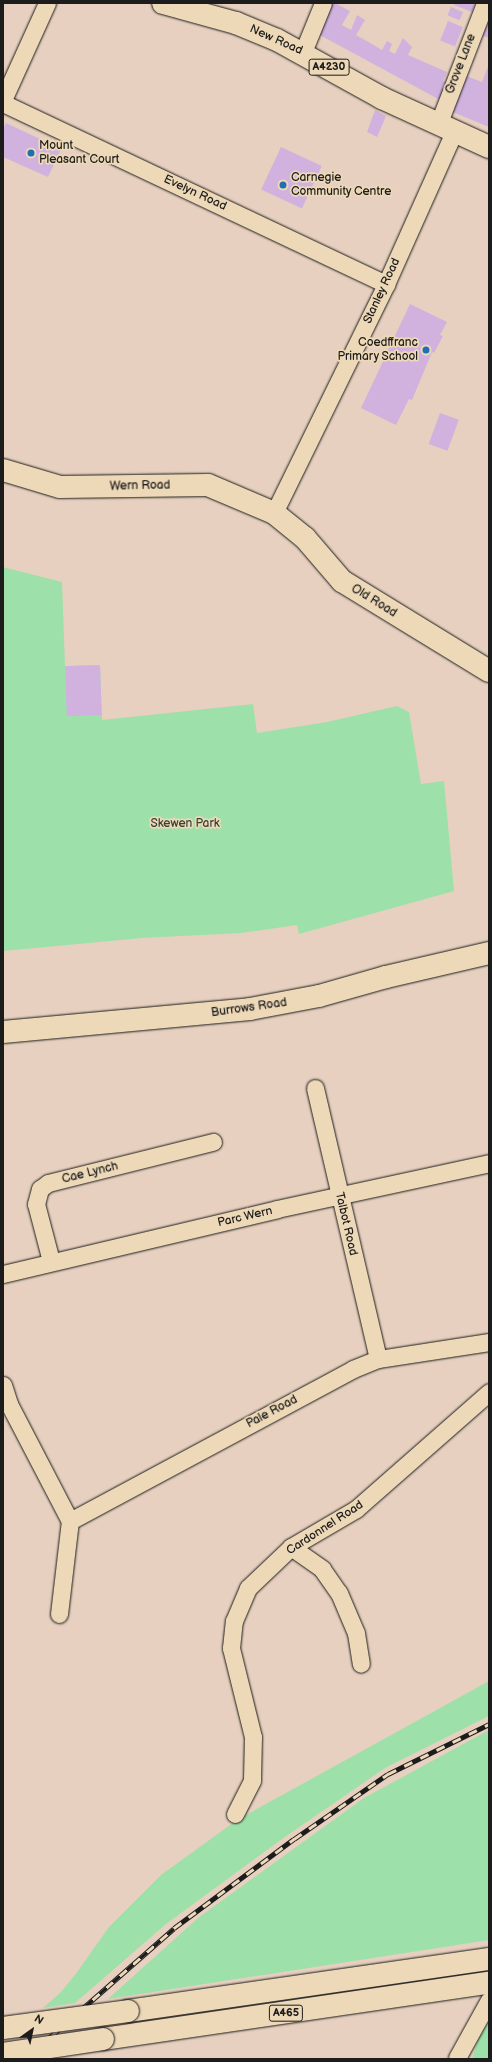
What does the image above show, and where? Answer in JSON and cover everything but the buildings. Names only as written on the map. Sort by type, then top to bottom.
[{"type":"main road","name":"New Road","points":[[163,3],[236,23],[303,52],[382,98],[446,129],[489,147]]},
{"type":"main road","name":"Wern Road","points":[[3,470],[60,487],[208,485],[274,513]]},
{"type":"main road","name":"Old Road","points":[[274,513],[304,538],[342,581],[489,671]]},
{"type":"main road","name":"Burrows Road","points":[[3,1032],[250,1009],[319,996],[386,977],[489,952]]},
{"type":"main road","name":"A465","points":[[3,2028],[488,1959]]},
{"type":"main road","name":"A465","points":[[3,2054],[479,1985]]},
{"type":"street","points":[[3,102],[47,3]]},
{"type":"street","points":[[303,52],[322,3]]},
{"type":"street","name":"Grove Lane","points":[[446,129],[485,3]]},
{"type":"street","name":"Evelyn Road","points":[[3,102],[386,284]]},
{"type":"street","name":"Stanley Road","points":[[274,513],[386,284],[446,129]]},
{"type":"street","name":"Talbot Road","points":[[315,1088],[378,1359]]},
{"type":"street","name":"Cae Lynch","points":[[51,1261],[36,1204],[40,1189],[48,1183],[213,1142]]},
{"type":"street","name":"Parc Wern","points":[[3,1274],[51,1261],[489,1163]]},
{"type":"street","name":"Pale Road","points":[[70,1522],[352,1369],[378,1359],[489,1342]]},
{"type":"street","points":[[3,1385],[6,1405],[70,1522],[59,1614]]},
{"type":"street","name":"Cardonnel Road","points":[[235,1814],[252,1780],[253,1737],[231,1648],[234,1621],[248,1588],[291,1547],[356,1509],[489,1392]]},
{"type":"street","points":[[291,1547],[322,1569],[339,1592],[356,1633],[361,1664]]},
{"type":"street","points":[[457,2058],[489,2000]]},
{"type":"green space","name":"Skewen Park","points":[[3,567],[62,582],[65,666],[100,665],[102,720],[253,704],[257,733],[327,722],[397,706],[409,712],[421,784],[444,781],[454,891],[299,934],[297,925],[241,933],[142,938],[3,951]]},
{"type":"green space","points":[[489,1681],[489,1716],[385,1768],[282,1839],[166,1924],[75,2003],[43,2008],[60,1993],[75,1975],[109,1927],[161,1875],[237,1820]]},
{"type":"green space","points":[[489,1730],[489,1940],[108,1999],[198,1918],[364,1798]]},
{"type":"green space","points":[[489,2021],[489,2059],[472,2059],[480,2033]]},
{"type":"railway","points":[[25,2059],[174,1928],[294,1839],[388,1774],[489,1724]]},
{"type":"place","name":"Mount Pleasant Court","points":[[31,153]]},
{"type":"place","name":"Carnegie Community Centre","points":[[283,185]]},
{"type":"place","name":"Coedffranc Primary School","points":[[426,350]]}]
